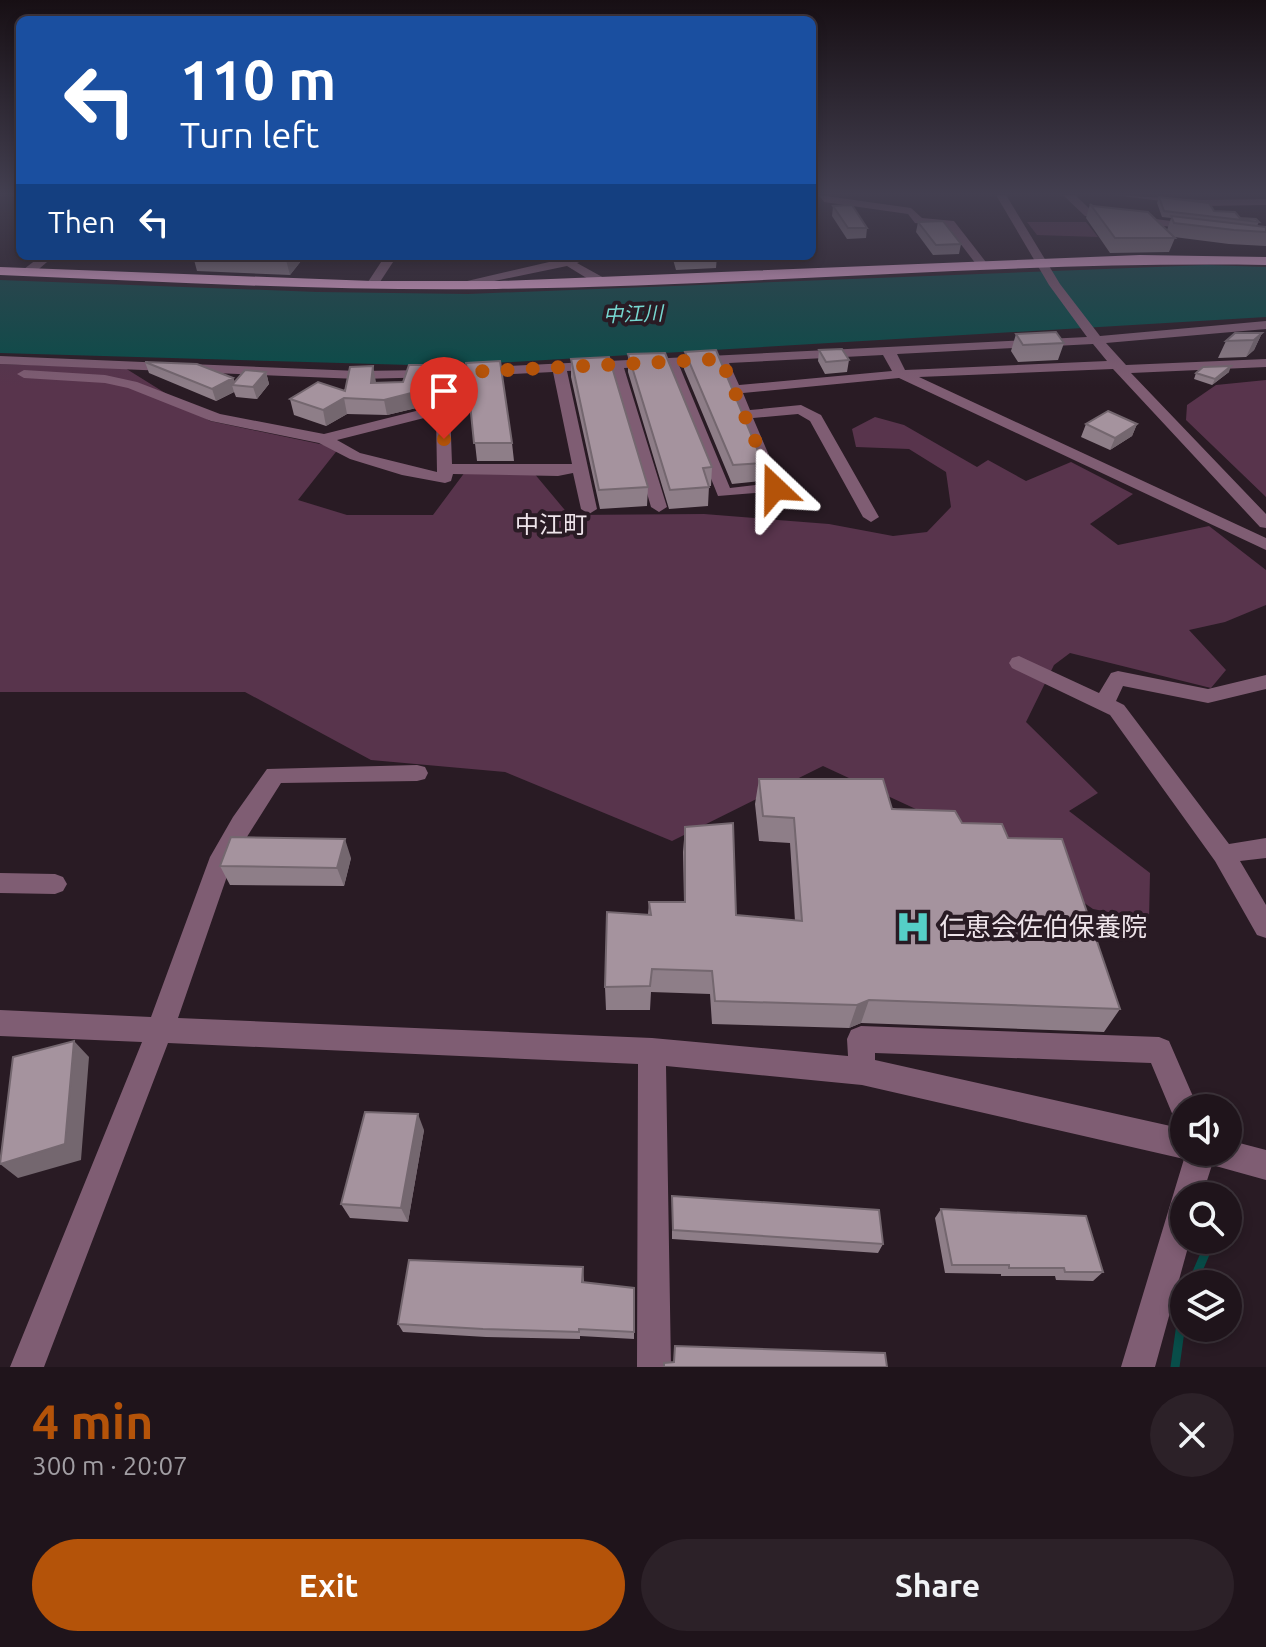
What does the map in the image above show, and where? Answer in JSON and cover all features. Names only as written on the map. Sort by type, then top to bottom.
[{"type":"highway","points":[[0,271],[372,285],[456,285],[1190,259],[1266,261]]},
{"type":"street","points":[[977,259],[983,266]]},
{"type":"street","points":[[1037,259],[1120,367],[1266,523]]},
{"type":"street","points":[[28,272],[43,260]]},
{"type":"street","points":[[372,285],[388,260]]},
{"type":"street","points":[[456,285],[511,276],[574,260]]},
{"type":"street","points":[[568,262],[602,282]]},
{"type":"street","points":[[0,360],[358,375],[448,373],[888,351],[1266,325]]},
{"type":"street","points":[[888,351],[901,374],[1266,545]]},
{"type":"street","points":[[671,362],[724,493],[775,488],[721,359]]},
{"type":"street","points":[[734,390],[901,374],[1266,363]]},
{"type":"street","points":[[616,364],[659,507]]},
{"type":"street","points":[[559,367],[589,509]]},
{"type":"street","points":[[0,371],[105,379],[132,385],[216,418],[324,439],[355,456],[402,470],[445,478],[443,409],[448,373]]},
{"type":"street","points":[[324,439],[443,409]]},
{"type":"street","points":[[744,415],[801,409],[816,418],[871,517]]},
{"type":"street","points":[[444,469],[558,471],[580,467]]},
{"type":"street","points":[[1019,663],[1117,710],[1223,854],[1266,927]]},
{"type":"street","points":[[1104,703],[1118,678],[1208,696],[1266,682]]},
{"type":"street","points":[[27,1367],[160,1030],[222,857],[241,823],[275,775],[417,773]]},
{"type":"street","points":[[1223,854],[1266,848]]},
{"type":"street","points":[[0,883],[55,884]]},
{"type":"street","points":[[0,1023],[652,1051],[862,1071],[1170,1141]]},
{"type":"street","points":[[862,1071],[861,1039],[1159,1050],[1178,1094]]},
{"type":"street","points":[[652,1051],[654,1367]]},
{"type":"street","points":[[1242,1159],[1266,1165]]},
{"type":"street","points":[[1138,1367],[1170,1254]]},
{"type":"shaded area","points":[[0,364],[125,368],[210,421],[339,448],[298,500],[347,515],[433,515],[465,472],[533,472],[569,515],[704,514],[829,524],[893,536],[927,532],[951,507],[946,472],[909,449],[856,447],[852,429],[875,417],[904,425],[977,467],[988,460],[1026,481],[1071,462],[1133,494],[1090,524],[1118,545],[1209,526],[1266,570],[1266,605],[1225,622],[1189,630],[1226,670],[1211,688],[1070,653],[1054,665],[1026,722],[1098,793],[1069,811],[1150,873],[1149,920],[1093,909],[1015,855],[823,766],[672,841],[505,772],[371,760],[245,692],[0,692]]},
{"type":"shaded area","points":[[1266,380],[1266,497],[1186,420],[1187,405],[1216,385]]},
{"type":"water","name":"中江川","points":[[1207,265],[1266,267],[1266,317],[445,366],[0,353],[0,280],[317,292],[468,294]]},
{"type":"building","points":[[1056,332],[1064,343],[1023,345],[1016,334]]},
{"type":"building","points":[[1235,333],[1262,333],[1254,340],[1226,341]]},
{"type":"building","points":[[842,349],[849,360],[826,362],[819,350]]},
{"type":"building","points":[[716,350],[763,463],[733,465],[685,352]]},
{"type":"building","points":[[665,353],[712,467],[703,468],[709,487],[670,490],[628,354]]},
{"type":"building","points":[[609,357],[648,487],[599,490],[571,359]]},
{"type":"building","points":[[500,361],[512,443],[474,443],[466,363]]},
{"type":"building","points":[[145,362],[197,364],[233,378],[212,389]]},
{"type":"building","points":[[409,365],[434,365],[431,388],[384,400],[344,398],[323,410],[290,399],[318,382],[345,391],[350,367],[373,366],[371,383],[403,382]]},
{"type":"building","points":[[1231,366],[1215,379],[1196,373],[1203,367]]},
{"type":"building","points":[[245,370],[266,372],[253,387],[232,385]]},
{"type":"building","points":[[1108,411],[1137,424],[1115,438],[1086,424]]},
{"type":"building","points":[[759,779],[883,779],[892,809],[955,811],[962,823],[1002,824],[1008,838],[1062,839],[1120,1009],[869,1000],[857,1005],[715,1001],[712,971],[652,969],[650,986],[605,987],[607,912],[651,915],[649,902],[685,902],[685,827],[733,823],[736,915],[802,921],[794,818],[763,816]]},
{"type":"building","points":[[231,837],[345,839],[337,868],[220,866]]},
{"type":"building","points":[[74,1041],[65,1144],[0,1164],[13,1057]]},
{"type":"building","points":[[365,1112],[418,1114],[401,1208],[341,1204]]},
{"type":"building","points":[[672,1196],[879,1210],[883,1244],[673,1230]]},
{"type":"building","points":[[941,1209],[1086,1216],[1103,1272],[1009,1268],[1009,1265],[952,1265]]},
{"type":"building","points":[[409,1260],[583,1267],[582,1282],[634,1288],[634,1332],[398,1324]]},
{"type":"building","points":[[675,1346],[885,1353],[887,1367],[664,1367],[664,1363],[674,1362]]},
{"type":"waterway","points":[[1198,1270],[1205,1254]]},
{"type":"waterway","points":[[1175,1367],[1178,1342]]},
{"type":"place","name":"仁恵会佐伯保養院","points":[[913,927]]},
{"type":"district","name":"中江町","points":[[551,525]]},
{"type":"route","points":[[444,439],[443,409],[448,373],[721,359],[775,488]]}]
